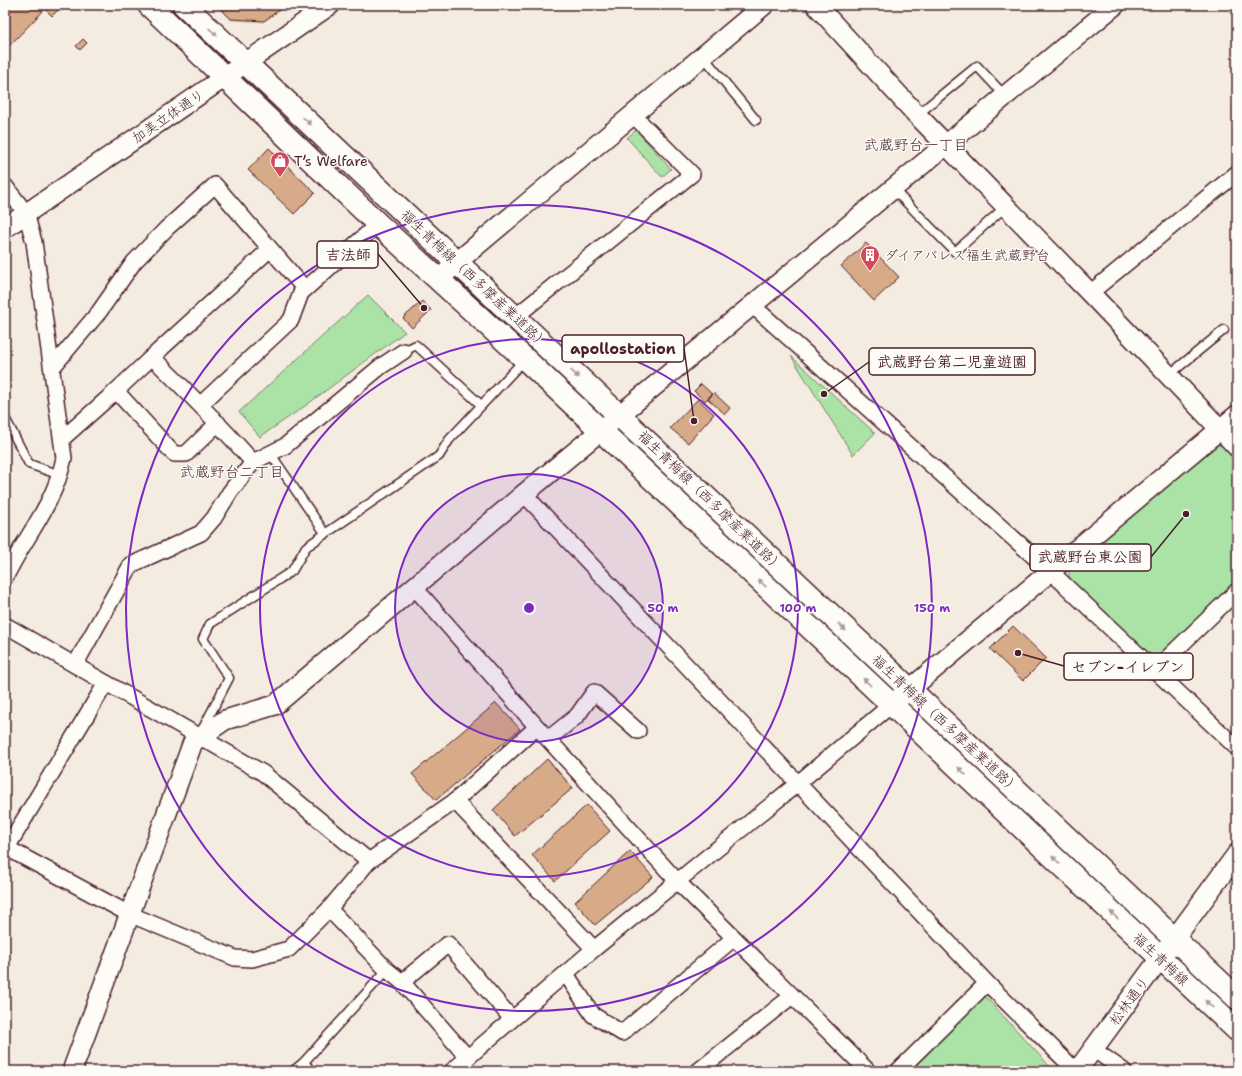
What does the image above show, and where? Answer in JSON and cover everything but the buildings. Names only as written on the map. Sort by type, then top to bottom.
[{"type":"main road","name":"福生青梅線（西多摩産業道路）","points":[[149,5],[378,224],[602,431],[1085,887]]},
{"type":"main road","name":"福生青梅線（西多摩産業道路）","points":[[184,5],[1237,998]]},
{"type":"main road","name":"福生青梅線","points":[[1085,887],[1237,1030]]},
{"type":"street","name":"加美立体通り","points":[[5,228],[330,5]]},
{"type":"street","points":[[439,280],[457,262],[764,5]]},
{"type":"street","points":[[816,5],[917,115],[1237,447]]},
{"type":"street","points":[[72,1071],[193,742],[199,736],[225,720],[275,705],[415,588],[524,494],[602,431],[1004,95],[1115,5]]},
{"type":"street","points":[[514,317],[692,174],[632,114]]},
{"type":"street","points":[[1090,293],[1237,173]]},
{"type":"street","points":[[5,186],[26,213],[34,242],[64,458],[60,475],[50,502],[6,570]]},
{"type":"street","points":[[52,368],[99,312],[134,262],[167,228],[215,186],[305,289]]},
{"type":"street","points":[[201,404],[291,320],[301,293],[378,224]]},
{"type":"street","points":[[62,439],[270,249]]},
{"type":"street","points":[[752,305],[1050,571],[1237,748]]},
{"type":"street","points":[[75,665],[131,565],[201,533],[214,518],[230,492],[253,462],[285,446],[380,367],[404,351]]},
{"type":"street","points":[[152,357],[201,404],[253,462]]},
{"type":"street","points":[[116,391],[174,454],[186,454],[218,423]]},
{"type":"street","points":[[452,1071],[594,949],[797,784],[1237,415]]},
{"type":"street","points":[[524,494],[987,983],[1077,1071]]},
{"type":"street","points":[[415,588],[537,727],[678,882],[868,1071]]},
{"type":"street","points":[[1154,671],[1237,591]]},
{"type":"street","points":[[5,625],[263,773],[369,861]]},
{"type":"street","points":[[106,683],[6,849],[129,914],[235,958],[252,959],[289,949],[329,909],[369,861],[455,801],[537,727]]},
{"type":"street","points":[[548,739],[577,716],[594,692],[638,731]]},
{"type":"street","points":[[455,801],[594,949]]},
{"type":"street","name":"松林通り","points":[[1077,1071],[1237,854]]},
{"type":"street","points":[[329,909],[387,970],[402,982],[468,1058]]},
{"type":"street","points":[[566,974],[593,1015],[622,1033],[734,938]]},
{"type":"street","points":[[402,982],[448,944],[512,1019]]},
{"type":"street","points":[[898,1071],[987,983]]},
{"type":"street","points":[[698,1071],[792,996]]},
{"type":"street","points":[[1093,1049],[1124,1071]]},
{"type":"lane","points":[[703,56],[756,120]]},
{"type":"lane","points":[[917,115],[977,66],[1004,95]]},
{"type":"lane","points":[[892,189],[955,252],[1005,207]]},
{"type":"lane","points":[[1169,375],[1224,330]]},
{"type":"lane","points":[[404,351],[416,345],[481,405]]},
{"type":"lane","points":[[199,736],[229,678],[202,639],[210,624],[292,571],[306,547],[324,533],[439,456],[449,440],[525,359]]},
{"type":"lane","points":[[5,418],[29,464],[60,475]]},
{"type":"lane","points":[[270,453],[324,533]]},
{"type":"lane","points":[[293,1071],[304,1062],[387,970]]},
{"type":"lane","points":[[304,1062],[310,1071]]},
{"type":"shaded area","points":[[214,5],[290,5],[263,23],[231,21]]},
{"type":"green space","points":[[636,130],[671,169],[662,177],[627,138]]},
{"type":"green space","points":[[368,295],[405,332],[305,406],[260,437],[239,412]]},
{"type":"green space","points":[[791,356],[875,433],[853,455]]},
{"type":"green space","points":[[1217,445],[1222,445],[1237,459],[1237,584],[1159,658],[1152,659],[1069,578],[1069,569]]},
{"type":"green space","points":[[984,995],[1054,1071],[907,1071]]},
{"type":"place","name":"T’s Welfare","points":[[280,178]]},
{"type":"place","name":"ダイアパレス福生武蔵野台","points":[[870,272]]},
{"type":"place","name":"吉法師","points":[[424,308]]},
{"type":"place","name":"武蔵野台第二児童遊園","points":[[824,394]]},
{"type":"place","name":"apollostation","points":[[694,421]]},
{"type":"place","name":"武蔵野台東公園","points":[[1186,514]]},
{"type":"place","name":"セブン-イレブン","points":[[1018,653]]},
{"type":"district","name":"武蔵野台一丁目","points":[[916,145]]},
{"type":"district","name":"武蔵野台二丁目","points":[[232,472]]}]
